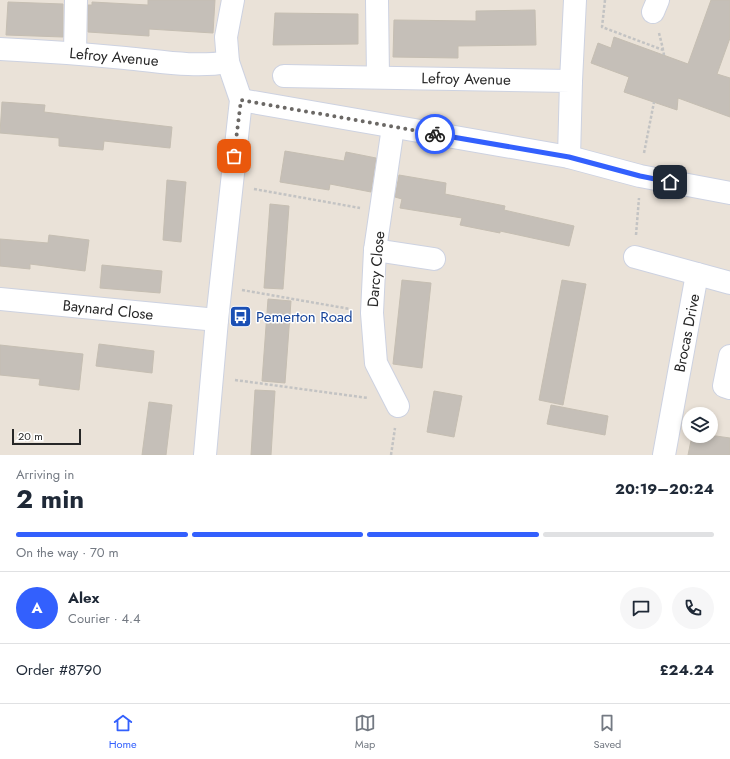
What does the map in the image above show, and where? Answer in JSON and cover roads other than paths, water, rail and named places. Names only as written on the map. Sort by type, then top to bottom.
[{"type":"street","points":[[75,53],[76,0]]},
{"type":"street","points":[[205,455],[220,286],[241,100],[228,62],[226,37],[233,0]]},
{"type":"street","points":[[377,0],[378,78]]},
{"type":"street","points":[[569,157],[575,0]]},
{"type":"street","name":"Lefroy Avenue","points":[[0,49],[75,53],[190,64],[214,64],[228,62]]},
{"type":"street","name":"Lefroy Avenue","points":[[284,76],[572,80]]},
{"type":"street","points":[[241,100],[569,157],[640,176],[730,193]]},
{"type":"street","name":"Darcy Close","points":[[393,127],[382,212],[375,250],[372,313],[376,363],[398,406]]},
{"type":"street","points":[[375,250],[434,259]]},
{"type":"street","name":"Brocas Drive","points":[[635,257],[697,274],[664,455]]},
{"type":"street","points":[[697,274],[730,283]]},
{"type":"street","name":"Baynard Close","points":[[0,299],[217,320]]},
{"type":"street","points":[[730,356],[724,386],[730,388]]},
{"type":"place","name":"Pemerton Road","points":[[240,317]]}]
